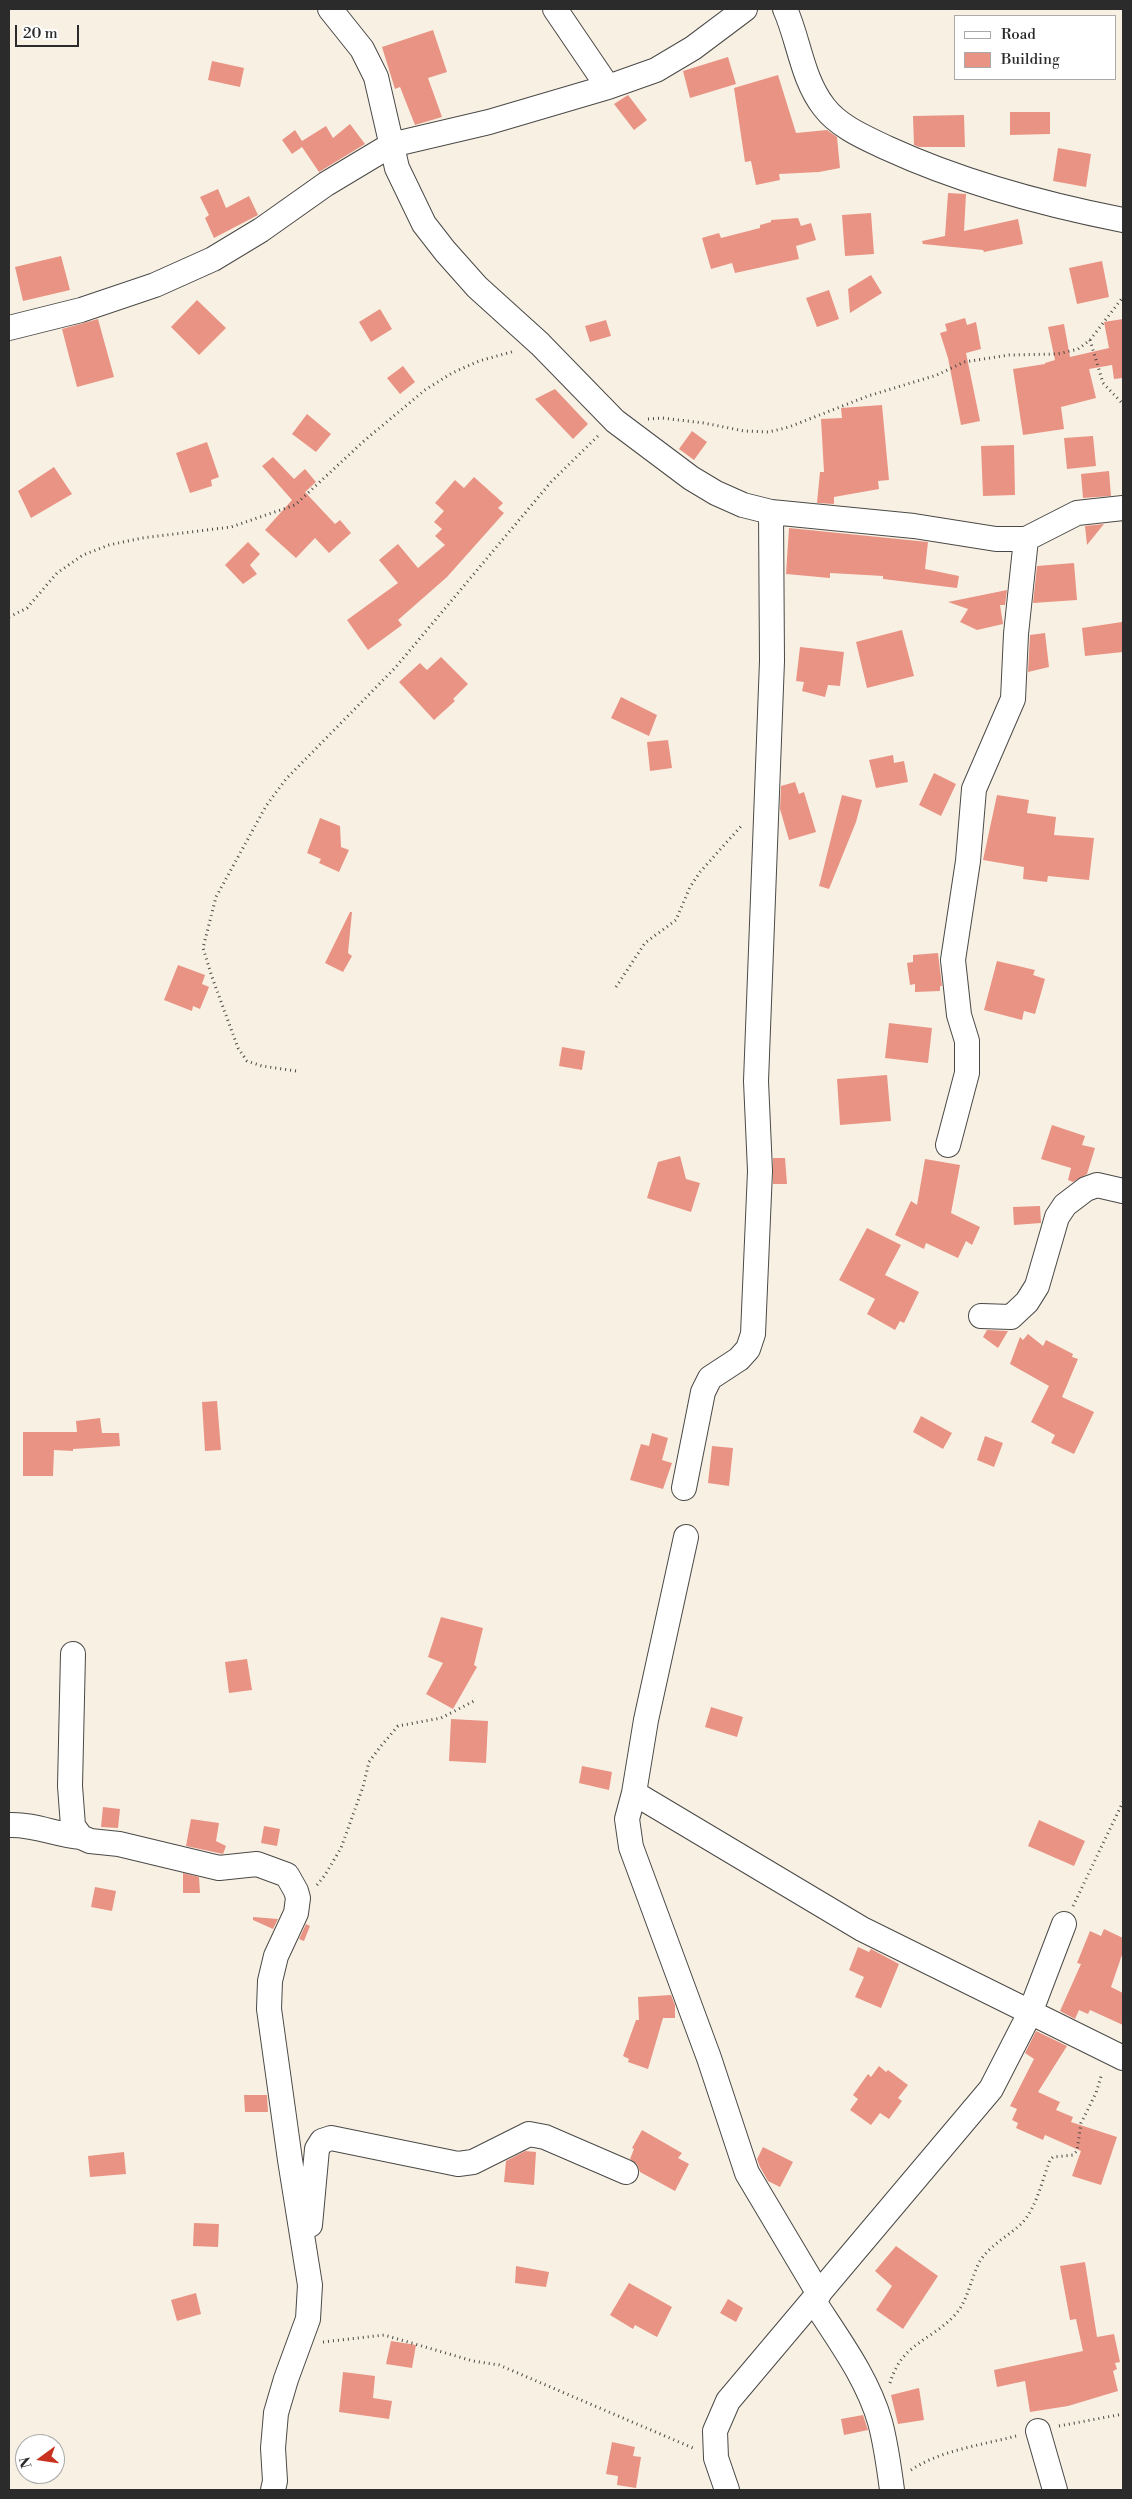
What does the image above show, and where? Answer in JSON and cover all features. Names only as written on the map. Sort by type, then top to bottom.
[{"type":"street","points":[[330,9],[362,49],[376,77],[385,109],[397,168],[424,224],[477,287],[540,344],[615,421],[690,478],[734,501],[771,512],[914,526],[996,539],[1026,539],[1077,513],[1123,508]]},
{"type":"street","points":[[554,9],[608,87]]},
{"type":"street","points":[[9,328],[81,310],[155,285],[213,259],[261,230],[326,184],[391,145],[489,122],[608,87],[656,70],[693,48],[745,9]]},
{"type":"street","points":[[784,9],[807,77],[824,108],[855,133],[917,162],[977,184],[1058,207],[1123,220]]},
{"type":"street","points":[[684,1488],[703,1392],[710,1378],[739,1359],[748,1349],[753,1334],[760,1171],[756,1071],[772,662],[771,512]]},
{"type":"street","points":[[948,1145],[968,1073],[967,1042],[959,1015],[953,960],[968,861],[974,789],[1012,699],[1026,539]]},
{"type":"street","points":[[981,1316],[1011,1317],[1027,1302],[1037,1286],[1057,1218],[1065,1205],[1086,1189],[1097,1185],[1123,1192]]},
{"type":"street","points":[[686,1537],[646,1720],[634,1793],[627,1819],[631,1847],[709,2058],[747,2173],[858,2369],[876,2412],[898,2482]]},
{"type":"street","points":[[73,1654],[70,1786],[73,1826],[81,1837]]},
{"type":"street","points":[[634,1793],[862,1929],[1116,2055]]},
{"type":"street","points":[[9,1825],[26,1825],[48,1829],[90,1841],[119,1844],[219,1868],[257,1864],[287,1875],[293,1883],[298,1898],[296,1913],[276,1956],[270,1980],[269,2009],[290,2160],[307,2254],[310,2285],[308,2320],[286,2379],[276,2413],[273,2448],[278,2487]]},
{"type":"street","points":[[727,2490],[716,2458],[715,2431],[728,2401],[991,2089],[1030,2013],[1064,1924]]},
{"type":"street","points":[[307,2254],[317,2148],[322,2142],[331,2138],[458,2164],[473,2162],[529,2134],[545,2137],[626,2172]]},
{"type":"street","points":[[1038,2431],[1055,2490]]},
{"type":"path","points":[[296,1071],[262,1066],[247,1061],[238,1048],[212,977],[204,948],[216,896],[266,806],[286,779],[395,668],[551,482],[615,421],[662,418],[704,422],[744,431],[769,432],[789,427],[861,399],[937,375],[964,362],[1009,355],[1058,354],[1078,348],[1090,340],[1123,296]]},
{"type":"path","points":[[1090,340],[1103,383],[1123,404]]},
{"type":"path","points":[[9,617],[26,608],[57,573],[83,555],[109,544],[231,527],[295,505],[366,440],[425,390],[452,373],[479,361],[540,344]]},
{"type":"path","points":[[616,987],[645,943],[676,920],[690,887],[700,872],[745,820]]},
{"type":"path","points":[[298,1898],[315,1887],[334,1863],[363,1787],[370,1762],[398,1726],[441,1718],[476,1700]]},
{"type":"path","points":[[1064,1924],[1123,1802]]},
{"type":"path","points":[[889,2387],[894,2370],[908,2350],[954,2316],[963,2304],[980,2261],[994,2244],[1015,2230],[1027,2216],[1050,2160],[1060,2156],[1073,2156],[1077,2151],[1081,2124],[1116,2055]]},
{"type":"path","points":[[300,2344],[384,2335],[473,2361],[499,2365],[716,2458]]},
{"type":"path","points":[[898,2482],[922,2462],[942,2455],[1038,2431],[1123,2414]]},
{"type":"building","points":[[433,30],[447,72],[428,78],[442,117],[415,125],[400,87],[395,89],[382,47]]},
{"type":"building","points":[[728,57],[736,84],[690,98],[683,71]]},
{"type":"building","points":[[212,61],[244,68],[240,87],[208,80]]},
{"type":"building","points":[[778,75],[796,133],[827,130],[837,137],[840,168],[819,172],[779,174],[780,180],[756,185],[751,161],[745,162],[734,88]]},
{"type":"building","points":[[628,95],[647,120],[634,130],[614,104]]},
{"type":"building","points":[[1010,112],[1050,112],[1050,134],[1010,135]]},
{"type":"building","points":[[964,115],[965,147],[919,147],[914,145],[913,116]]},
{"type":"building","points":[[350,124],[365,144],[319,172],[302,147],[292,154],[282,140],[295,130],[302,141],[326,126],[333,138]]},
{"type":"building","points":[[1058,148],[1091,154],[1086,187],[1053,181]]},
{"type":"building","points":[[218,189],[226,208],[249,196],[258,215],[214,238],[205,218],[209,215],[200,197]]},
{"type":"building","points":[[948,193],[966,194],[964,231],[1018,219],[1023,244],[984,252],[983,250],[923,244],[922,241],[945,236]]},
{"type":"building","points":[[871,213],[874,254],[845,256],[842,215]]},
{"type":"building","points":[[798,218],[801,226],[811,223],[816,240],[796,246],[799,259],[735,273],[732,263],[711,269],[702,238],[719,233],[721,238],[760,228],[760,225],[771,222],[771,220]]},
{"type":"building","points":[[61,256],[70,290],[23,301],[15,267]]},
{"type":"building","points":[[1102,261],[1109,297],[1077,304],[1069,268]]},
{"type":"building","points":[[871,275],[882,293],[850,313],[848,289]]},
{"type":"building","points":[[829,290],[839,319],[817,327],[806,298]]},
{"type":"building","points":[[197,300],[226,328],[199,355],[171,327]]},
{"type":"building","points":[[380,309],[392,329],[371,342],[359,322]]},
{"type":"building","points":[[965,318],[967,325],[976,322],[981,349],[966,353],[980,421],[961,425],[948,358],[940,333],[947,331],[945,324]]},
{"type":"building","points":[[98,319],[114,377],[77,387],[62,329]]},
{"type":"building","points":[[1123,319],[1123,378],[1114,379],[1112,365],[1089,369],[1096,398],[1061,407],[1064,429],[1023,435],[1013,369],[1045,364],[1055,360],[1048,327],[1064,324],[1070,357],[1109,348],[1104,322]]},
{"type":"building","points":[[606,320],[611,336],[590,342],[585,326]]},
{"type":"building","points":[[403,366],[415,382],[400,394],[387,378]]},
{"type":"building","points":[[555,389],[588,424],[573,439],[535,399]]},
{"type":"building","points":[[882,405],[889,480],[878,481],[879,489],[834,497],[834,504],[817,503],[820,472],[824,472],[821,419],[842,418],[841,408]]},
{"type":"building","points":[[307,414],[331,434],[316,452],[292,434]]},
{"type":"building","points":[[692,431],[707,442],[694,460],[679,449]]},
{"type":"building","points":[[1093,436],[1096,466],[1067,469],[1064,438]]},
{"type":"building","points":[[207,442],[219,477],[211,480],[212,486],[190,493],[176,453]]},
{"type":"building","points":[[1014,445],[1015,495],[983,496],[981,446]]},
{"type":"building","points":[[273,457],[294,479],[305,469],[316,482],[305,492],[335,524],[340,520],[351,533],[329,553],[315,538],[296,558],[265,530],[292,500],[262,466]]},
{"type":"building","points":[[54,467],[72,494],[31,518],[18,491]]},
{"type":"building","points":[[1109,471],[1111,496],[1083,498],[1081,474]]},
{"type":"building","points":[[474,477],[503,503],[498,508],[504,513],[447,577],[398,620],[402,625],[368,650],[347,620],[398,583],[379,560],[398,544],[418,568],[445,545],[435,536],[442,529],[434,522],[444,511],[435,503],[455,480],[464,488]]},
{"type":"building","points":[[1104,524],[1087,545],[1085,526]]},
{"type":"building","points":[[789,528],[928,542],[925,569],[959,576],[957,588],[883,579],[883,576],[830,573],[830,578],[786,574]]},
{"type":"building","points":[[248,542],[260,554],[250,565],[257,574],[243,584],[225,565]]},
{"type":"building","points":[[1074,563],[1077,600],[1033,603],[1037,566]]},
{"type":"building","points":[[1007,590],[1005,605],[1000,605],[1003,624],[977,630],[960,622],[968,609],[948,602]]},
{"type":"building","points":[[1122,622],[1123,652],[1085,656],[1082,628]]},
{"type":"building","points":[[902,630],[914,676],[867,688],[856,642]]},
{"type":"building","points":[[1045,633],[1049,667],[1028,672],[1030,635]]},
{"type":"building","points":[[800,647],[844,652],[840,686],[828,685],[825,697],[802,691],[804,682],[796,681]]},
{"type":"building","points":[[441,657],[468,684],[453,699],[455,701],[434,720],[399,682],[420,663],[427,670]]},
{"type":"building","points":[[621,697],[657,715],[649,736],[611,718]]},
{"type":"building","points":[[668,740],[672,768],[650,771],[647,742]]},
{"type":"building","points":[[893,755],[894,763],[904,761],[908,782],[876,788],[869,760]]},
{"type":"building","points":[[934,773],[956,784],[941,816],[919,805]]},
{"type":"building","points":[[795,782],[799,794],[804,792],[816,832],[789,840],[780,809],[781,786]]},
{"type":"building","points":[[842,795],[862,800],[856,822],[829,889],[819,886]]},
{"type":"building","points":[[997,795],[1029,800],[1027,813],[1056,817],[1054,835],[1094,838],[1089,880],[1048,876],[1047,882],[1023,879],[1024,867],[983,860]]},
{"type":"building","points":[[320,818],[340,826],[341,847],[349,850],[339,872],[319,863],[321,859],[307,853]]},
{"type":"building","points":[[350,912],[352,912],[348,953],[352,956],[343,972],[325,963]]},
{"type":"building","points":[[938,953],[942,986],[940,986],[940,991],[915,992],[915,984],[910,985],[907,963],[913,962],[913,955]]},
{"type":"building","points":[[997,961],[1035,970],[1033,975],[1045,979],[1035,1014],[1024,1011],[1022,1020],[984,1010]]},
{"type":"building","points":[[178,965],[205,975],[202,984],[209,987],[200,1009],[193,1006],[192,1011],[164,1000]]},
{"type":"building","points":[[889,1023],[932,1028],[928,1063],[885,1058]]},
{"type":"building","points":[[562,1047],[585,1051],[582,1070],[559,1066]]},
{"type":"building","points":[[887,1075],[891,1121],[840,1125],[837,1079]]},
{"type":"building","points":[[1052,1125],[1085,1136],[1082,1145],[1095,1148],[1087,1174],[1073,1182],[1068,1180],[1071,1168],[1041,1159]]},
{"type":"building","points":[[680,1156],[686,1179],[700,1183],[691,1212],[647,1198],[658,1162]]},
{"type":"building","points":[[773,1158],[785,1158],[787,1184],[773,1184]]},
{"type":"building","points":[[925,1159],[960,1165],[951,1213],[980,1227],[972,1245],[966,1241],[958,1258],[926,1243],[924,1249],[895,1235],[911,1201],[917,1205]]},
{"type":"building","points":[[1040,1206],[1041,1223],[1014,1225],[1013,1207]]},
{"type":"building","points":[[867,1228],[901,1245],[885,1275],[919,1292],[904,1323],[900,1321],[895,1330],[867,1314],[875,1299],[839,1280]]},
{"type":"building","points":[[987,1330],[1008,1331],[998,1348],[983,1337]]},
{"type":"building","points":[[1028,1334],[1043,1346],[1046,1340],[1073,1354],[1072,1357],[1078,1359],[1062,1397],[1094,1412],[1074,1454],[1051,1443],[1055,1435],[1031,1422],[1049,1386],[1010,1364],[1020,1337],[1023,1340]]},
{"type":"building","points":[[217,1401],[221,1450],[205,1451],[202,1402]]},
{"type":"building","points":[[921,1416],[952,1433],[943,1449],[913,1432]]},
{"type":"building","points":[[100,1418],[102,1433],[119,1433],[120,1446],[73,1449],[73,1451],[54,1450],[53,1476],[23,1476],[23,1432],[77,1432],[76,1421]]},
{"type":"building","points":[[652,1433],[668,1438],[662,1460],[672,1463],[663,1489],[630,1480],[641,1444],[649,1446]]},
{"type":"building","points":[[985,1436],[1003,1443],[994,1467],[977,1460]]},
{"type":"building","points":[[712,1446],[733,1448],[729,1486],[708,1483]]},
{"type":"building","points":[[441,1617],[483,1628],[474,1665],[477,1667],[453,1709],[426,1694],[443,1663],[428,1657]]},
{"type":"building","points":[[247,1659],[252,1690],[229,1693],[225,1662]]},
{"type":"building","points":[[711,1707],[743,1717],[737,1737],[705,1727]]},
{"type":"building","points":[[451,1719],[488,1721],[486,1763],[449,1761]]},
{"type":"building","points":[[582,1766],[612,1772],[609,1790],[579,1783]]},
{"type":"building","points":[[103,1807],[120,1809],[118,1828],[101,1827]]},
{"type":"building","points":[[191,1819],[219,1823],[216,1841],[226,1846],[223,1854],[186,1846]]},
{"type":"building","points":[[1039,1820],[1085,1841],[1074,1866],[1028,1846]]},
{"type":"building","points":[[264,1826],[280,1829],[277,1846],[261,1843]]},
{"type":"building","points":[[183,1873],[199,1877],[200,1893],[183,1893]]},
{"type":"building","points":[[95,1887],[116,1891],[112,1911],[91,1907]]},
{"type":"building","points":[[253,1917],[278,1919],[273,1929],[253,1920]]},
{"type":"building","points":[[306,1924],[310,1926],[304,1941],[299,1939]]},
{"type":"building","points":[[1104,1929],[1123,1938],[1123,1952],[1111,1987],[1123,1993],[1123,2025],[1090,2010],[1088,2014],[1079,2010],[1075,2019],[1060,2011],[1081,1964],[1077,1963],[1090,1931],[1101,1936]]},
{"type":"building","points":[[858,1947],[869,1952],[871,1949],[899,1964],[881,2008],[855,1997],[864,1977],[849,1970]]},
{"type":"building","points":[[671,1995],[675,2005],[675,2018],[663,2018],[648,2069],[628,2062],[629,2059],[623,2056],[636,2020],[639,2020],[638,1997]]},
{"type":"building","points":[[1036,2031],[1067,2046],[1038,2092],[1060,2102],[1056,2110],[1073,2117],[1071,2122],[1117,2137],[1101,2185],[1072,2176],[1081,2151],[1045,2135],[1043,2140],[1016,2128],[1018,2123],[1012,2120],[1017,2109],[1010,2106],[1034,2059],[1025,2053]]},
{"type":"building","points":[[879,2066],[886,2072],[888,2070],[908,2085],[898,2098],[902,2101],[889,2119],[880,2113],[871,2125],[850,2110],[858,2099],[853,2095],[868,2074],[871,2077]]},
{"type":"building","points":[[244,2095],[267,2095],[268,2112],[245,2112]]},
{"type":"building","points":[[642,2130],[682,2153],[678,2158],[689,2164],[675,2191],[640,2172],[637,2164],[630,2159],[634,2149],[632,2148]]},
{"type":"building","points":[[763,2147],[793,2162],[780,2187],[768,2181],[760,2167],[757,2159]]},
{"type":"building","points":[[525,2151],[536,2152],[534,2185],[504,2182],[506,2161]]},
{"type":"building","points":[[124,2152],[126,2174],[90,2177],[88,2156]]},
{"type":"building","points":[[194,2223],[219,2224],[218,2247],[193,2246]]},
{"type":"building","points":[[896,2246],[938,2276],[903,2329],[876,2310],[892,2286],[875,2271]]},
{"type":"building","points":[[1085,2262],[1097,2337],[1114,2334],[1120,2362],[1115,2363],[1117,2369],[1113,2371],[1118,2391],[1068,2406],[1030,2412],[1025,2381],[997,2387],[994,2370],[1083,2351],[1076,2319],[1070,2320],[1060,2266]]},
{"type":"building","points":[[516,2266],[549,2272],[546,2287],[515,2283]]},
{"type":"building","points":[[629,2283],[672,2307],[657,2337],[635,2325],[633,2329],[610,2315]]},
{"type":"building","points":[[196,2293],[201,2314],[177,2321],[171,2300]]},
{"type":"building","points":[[728,2299],[743,2308],[736,2322],[720,2313]]},
{"type":"building","points":[[391,2341],[416,2345],[412,2368],[386,2364]]},
{"type":"building","points":[[343,2372],[375,2376],[373,2398],[392,2401],[389,2419],[339,2412]]},
{"type":"building","points":[[919,2388],[924,2420],[898,2424],[891,2395]]},
{"type":"building","points":[[863,2415],[868,2430],[844,2435],[841,2419]]},
{"type":"building","points":[[612,2442],[635,2447],[633,2456],[641,2457],[636,2488],[617,2485],[618,2476],[606,2474]]}]
